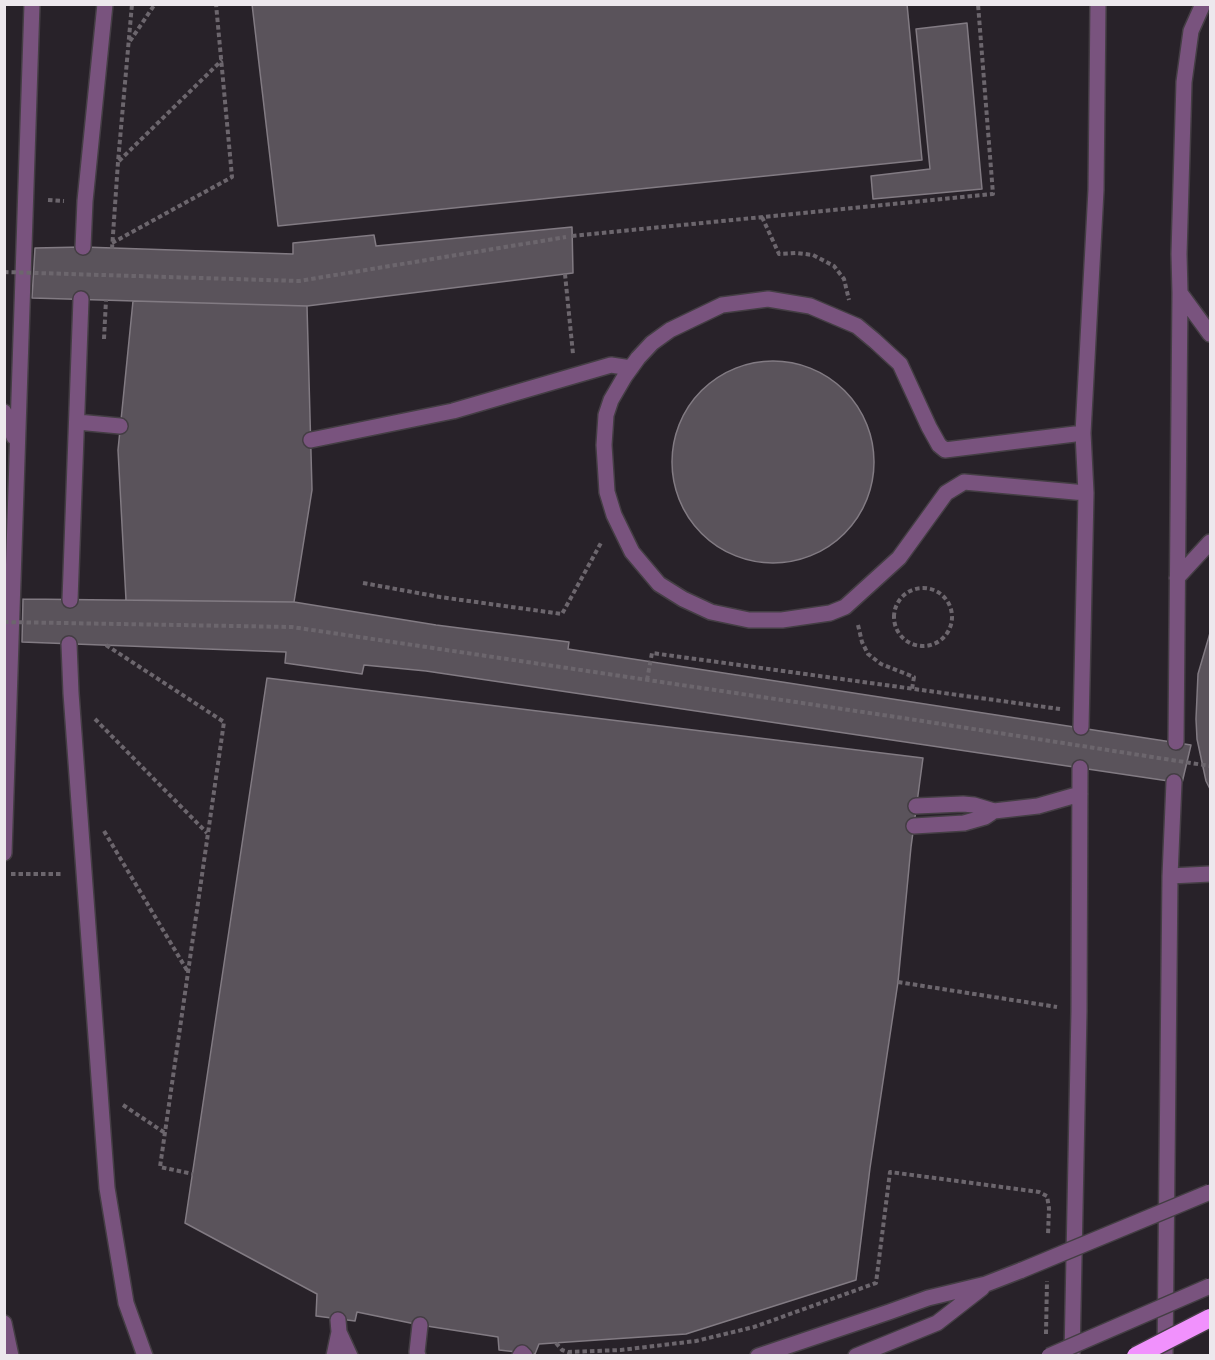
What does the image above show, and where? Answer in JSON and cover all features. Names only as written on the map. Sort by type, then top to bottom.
[{"type":"highway","points":[[1136,1356],[1210,1318]]},
{"type":"lane","points":[[4,853],[32,4]]},
{"type":"lane","points":[[83,247],[85,201],[105,4]]},
{"type":"lane","points":[[1176,742],[1179,254],[1184,82],[1191,32],[1203,4]]},
{"type":"lane","points":[[1082,727],[1086,493],[1083,433],[1096,190],[1100,7]]},
{"type":"lane","points":[[1180,293],[1210,334]]},
{"type":"lane","points":[[1083,433],[945,450],[939,445],[929,428],[900,364],[875,341],[857,326],[810,306],[768,299],[722,305],[670,330],[652,343],[631,368],[611,400],[606,415],[604,445],[607,492],[614,515],[632,552],[659,584],[683,599],[711,612],[749,620],[782,620],[830,613],[845,607],[899,558],[946,493],[964,482],[1086,493]]},
{"type":"lane","points":[[70,600],[81,300]]},
{"type":"lane","points":[[311,440],[453,411],[611,365],[631,368]]},
{"type":"lane","points":[[4,412],[17,445]]},
{"type":"lane","points":[[77,422],[120,426]]},
{"type":"lane","points":[[1177,578],[1210,542]]},
{"type":"lane","points":[[69,644],[70,693],[107,1188],[126,1303],[145,1356]]},
{"type":"lane","points":[[1072,1356],[1079,1011],[1080,768]]},
{"type":"lane","points":[[1165,1356],[1170,876],[1174,782]]},
{"type":"lane","points":[[916,806],[974,805],[994,811],[1038,806],[1080,794]]},
{"type":"lane","points":[[914,826],[964,823],[985,817],[994,811]]},
{"type":"lane","points":[[1170,876],[1210,874]]},
{"type":"lane","points":[[758,1356],[928,1298],[986,1284],[1210,1192]]},
{"type":"lane","points":[[856,1356],[937,1323],[986,1284]]},
{"type":"lane","points":[[1047,1350],[1210,1286]]},
{"type":"lane","points":[[4,1323],[11,1356]]},
{"type":"lane","points":[[417,1354],[420,1325]]},
{"type":"lane","points":[[334,1356],[339,1326],[350,1356]]},
{"type":"path","points":[[112,249],[132,4]]},
{"type":"path","points":[[129,44],[154,4]]},
{"type":"path","points":[[112,243],[232,177],[216,4]]},
{"type":"path","points":[[4,272],[299,280],[569,236],[993,194],[978,4]]},
{"type":"path","points":[[118,162],[222,60]]},
{"type":"path","points":[[762,217],[779,254],[813,255],[834,266],[844,279],[850,304]]},
{"type":"path","points":[[565,274],[574,359]]},
{"type":"path","points":[[363,583],[440,597],[562,614],[603,539]]},
{"type":"path","points":[[919,588],[930,589],[940,594],[948,602],[952,613],[951,624],[946,635],[938,643],[915,646],[905,641],[898,632],[894,622],[894,610],[899,600],[908,592],[919,588]]},
{"type":"path","points":[[857,619],[862,642],[868,654],[881,664],[914,677],[912,689]]},
{"type":"path","points":[[4,622],[292,627],[1210,766]]},
{"type":"path","points":[[106,645],[224,722],[160,1167],[193,1174]]},
{"type":"path","points":[[647,680],[652,653],[1046,708],[1082,711]]},
{"type":"path","points":[[92,716],[208,834]]},
{"type":"path","points":[[103,829],[188,972]]},
{"type":"path","points":[[4,874],[84,874]]},
{"type":"path","points":[[898,981],[1079,1011]]},
{"type":"path","points":[[114,1099],[165,1133]]},
{"type":"path","points":[[556,1342],[562,1350],[568,1352],[621,1350],[696,1341],[754,1327],[876,1283],[890,1172],[1039,1192],[1047,1196],[1049,1208],[1048,1246]]},
{"type":"path","points":[[1047,1279],[1047,1350]]},
{"type":"building","points":[[252,4],[907,4],[922,160],[278,226]]},
{"type":"building","points":[[967,23],[982,189],[873,199],[871,176],[930,169],[916,29]]},
{"type":"building","points":[[572,227],[573,273],[307,306],[32,298],[35,248],[83,247],[293,254],[293,243],[374,235],[376,246]]},
{"type":"building","points":[[133,301],[307,306],[312,490],[294,602],[126,600],[118,450]]},
{"type":"building","points":[[763,361],[783,361],[812,368],[845,390],[867,423],[874,462],[867,501],[845,534],[812,556],[783,563],[763,563],[734,556],[701,534],[679,501],[672,472],[672,452],[679,423],[701,390],[734,368]]},
{"type":"building","points":[[23,599],[294,602],[436,625],[569,642],[568,649],[1191,745],[1182,783],[426,671],[364,665],[362,674],[285,663],[286,652],[22,642]]},
{"type":"building","points":[[1210,633],[1210,789],[1206,781],[1197,739],[1196,719],[1198,674]]},
{"type":"building","points":[[267,678],[923,758],[911,847],[898,982],[856,1280],[686,1334],[539,1344],[535,1354],[499,1350],[498,1337],[420,1325],[357,1312],[355,1321],[316,1316],[317,1294],[185,1223]]}]
